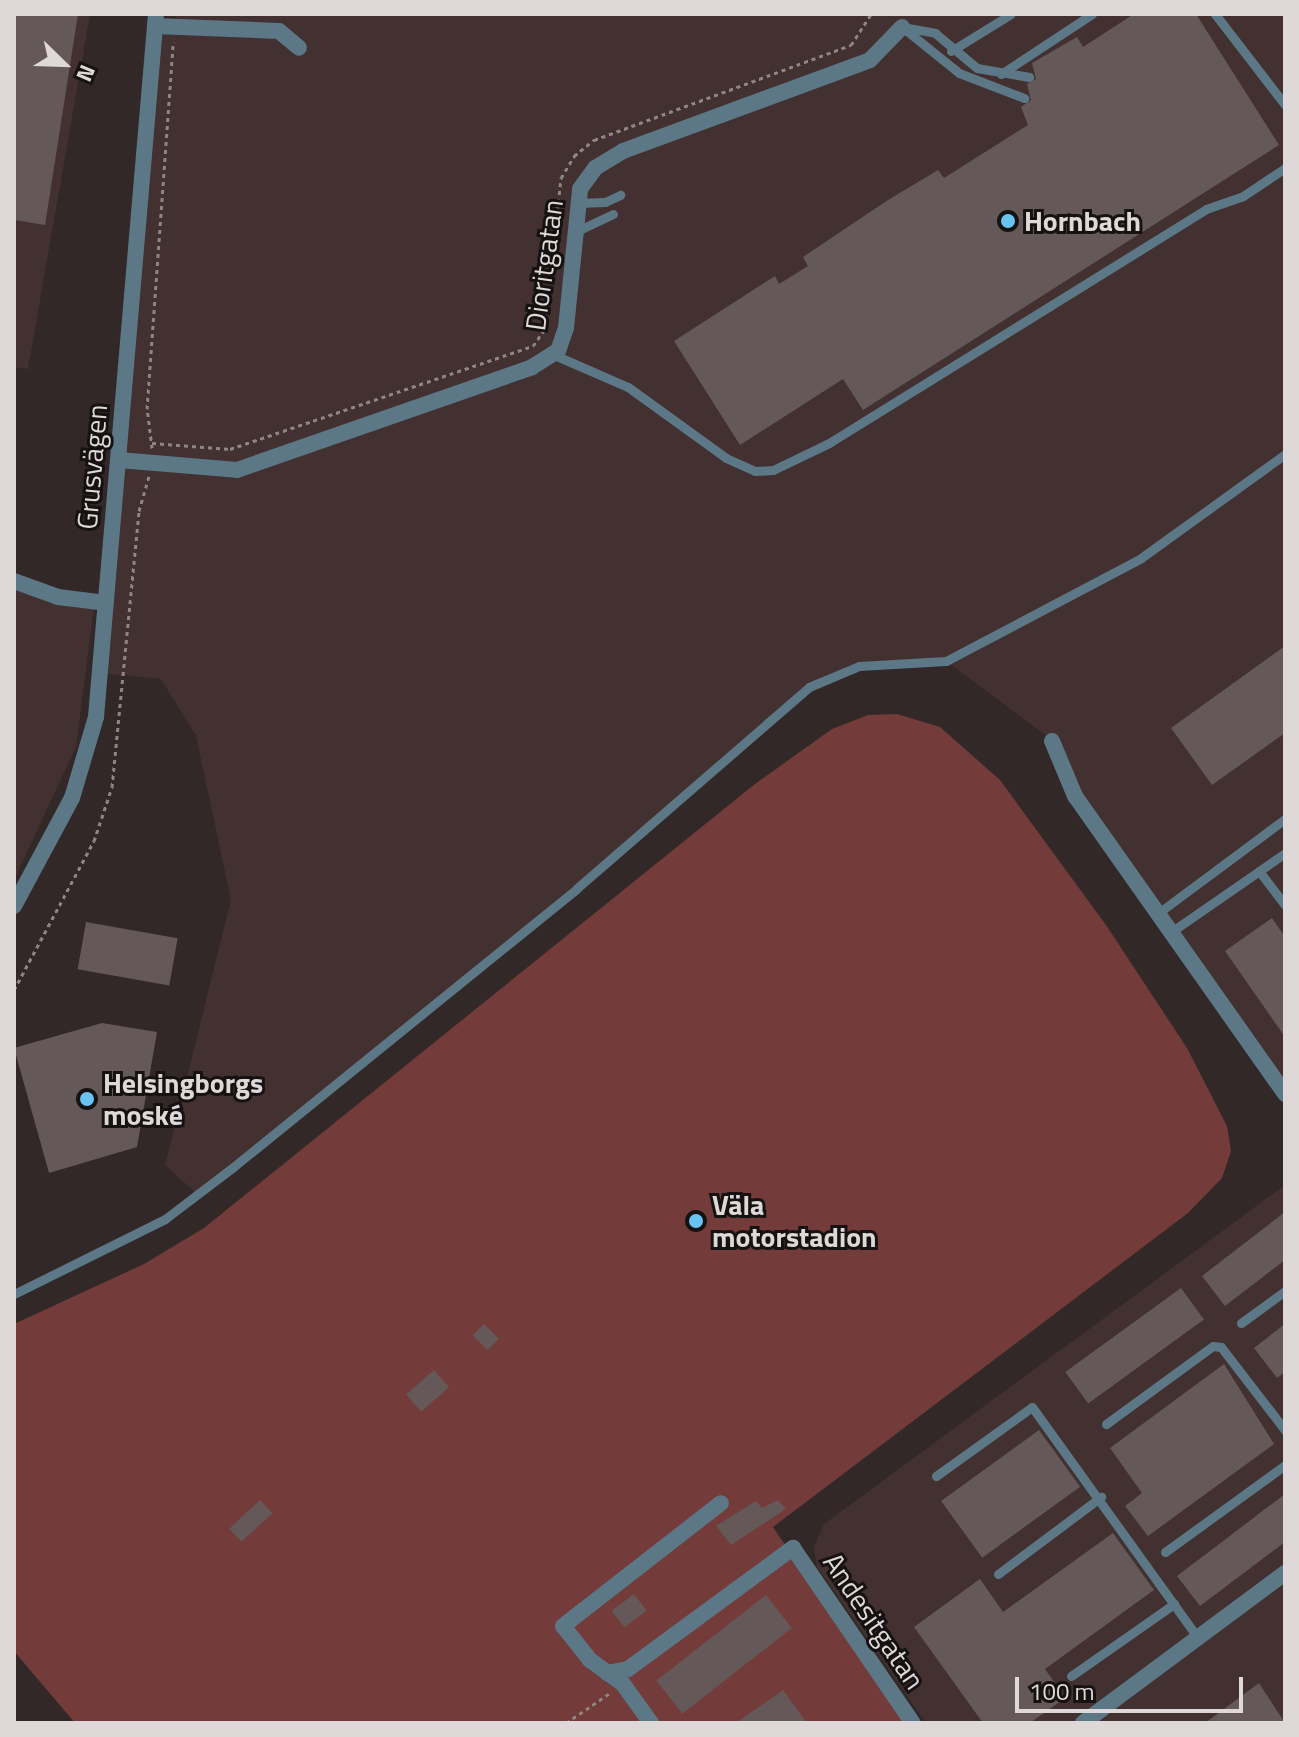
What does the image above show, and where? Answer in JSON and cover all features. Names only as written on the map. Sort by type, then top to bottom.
[{"type":"street","points":[[155,20],[279,31],[299,48]]},
{"type":"street","name":"Grusvägen","points":[[14,906],[82,773],[96,717],[155,20]]},
{"type":"street","name":"Dioritgatan","points":[[119,460],[237,470],[532,367],[552,354],[566,328],[580,189],[595,168],[623,151],[870,60],[902,27]]},
{"type":"street","points":[[14,581],[58,597],[106,603]]},
{"type":"street","points":[[1052,741],[1075,796],[1285,1094]]},
{"type":"street","points":[[651,1723],[623,1684],[607,1673],[563,1626],[721,1503]]},
{"type":"street","name":"Andesitgatan","points":[[607,1673],[628,1669],[793,1548],[913,1723]]},
{"type":"street","points":[[1083,1723],[1285,1573]]},
{"type":"lane","points":[[951,51],[1011,14]]},
{"type":"lane","points":[[1001,74],[1092,14]]},
{"type":"lane","points":[[1215,14],[1285,105]]},
{"type":"lane","points":[[902,27],[935,33],[951,51],[977,68],[1029,77]]},
{"type":"lane","points":[[902,27],[959,73],[1024,98]]},
{"type":"lane","points":[[552,354],[628,387],[726,458],[755,471],[773,470],[829,443],[1206,209],[1243,196],[1285,168]]},
{"type":"lane","points":[[578,203],[605,202],[620,195]]},
{"type":"lane","points":[[575,232],[613,214]]},
{"type":"lane","points":[[14,1294],[165,1219],[232,1168],[576,889],[809,687],[859,666],[946,661],[1141,558],[1285,454]]},
{"type":"lane","points":[[1157,914],[1285,819]]},
{"type":"lane","points":[[1171,932],[1285,853]]},
{"type":"lane","points":[[1259,871],[1285,905]]},
{"type":"lane","points":[[1241,1323],[1285,1291]]},
{"type":"lane","points":[[1106,1424],[1213,1346],[1221,1347],[1285,1430]]},
{"type":"lane","points":[[936,1476],[1032,1407],[1101,1497],[1198,1638]]},
{"type":"lane","points":[[1165,1552],[1285,1465]]},
{"type":"lane","points":[[998,1574],[1101,1497]]},
{"type":"lane","points":[[1071,1676],[1174,1604]]},
{"type":"path","points":[[152,443],[230,449],[533,346],[544,330],[559,188],[574,156],[594,140],[851,45],[871,14]]},
{"type":"path","points":[[566,1723],[623,1684]]},
{"type":"shaded area","points":[[14,14],[90,14],[28,369],[14,367]]},
{"type":"shaded area","points":[[176,14],[1285,14],[1285,1094],[1075,796],[1052,740],[946,661],[859,666],[809,687],[717,769],[197,1194],[165,1165],[231,900],[196,736],[161,679],[101,673],[155,26],[175,24]]},
{"type":"shaded area","points":[[14,586],[94,607],[76,747],[14,880]]},
{"type":"shaded area","name":"Väla motorstadion","points":[[897,714],[940,727],[1000,780],[1106,925],[1187,1048],[1227,1126],[1231,1151],[1222,1178],[1188,1213],[773,1527],[905,1723],[75,1723],[14,1651],[14,1324],[144,1264],[204,1228],[755,784],[832,729],[868,715]]},
{"type":"shaded area","points":[[1285,1185],[1285,1723],[926,1723],[817,1567],[814,1547],[824,1524]]},
{"type":"building","points":[[14,14],[78,14],[45,225],[14,220]]},
{"type":"building","name":"Hornbach","points":[[1134,14],[1196,14],[1279,145],[863,410],[843,379],[740,445],[674,341],[775,276],[779,284],[808,266],[803,257],[888,200],[938,170],[944,178],[1028,125],[1021,107],[1031,100],[1027,84],[1036,79],[1032,63],[1077,37],[1083,47]]},
{"type":"building","points":[[1285,646],[1285,733],[1212,785],[1171,728]]},
{"type":"building","points":[[1272,918],[1285,937],[1285,1037],[1225,951]]},
{"type":"building","points":[[86,922],[178,938],[169,985],[78,969]]},
{"type":"building","name":"Helsingborgs moské","points":[[102,1023],[157,1032],[137,1147],[49,1173],[14,1048]]},
{"type":"building","points":[[1285,1212],[1285,1260],[1225,1306],[1202,1276]]},
{"type":"building","points":[[1181,1288],[1204,1320],[1088,1404],[1065,1372]]},
{"type":"building","points":[[484,1324],[499,1339],[488,1350],[473,1335]]},
{"type":"building","points":[[1285,1324],[1285,1372],[1277,1378],[1254,1348]]},
{"type":"building","points":[[1224,1364],[1274,1444],[1148,1536],[1125,1506],[1142,1493],[1110,1448]]},
{"type":"building","points":[[434,1370],[449,1387],[421,1412],[406,1394]]},
{"type":"building","points":[[1039,1430],[1080,1487],[982,1558],[941,1501]]},
{"type":"building","points":[[1285,1494],[1285,1542],[1200,1606],[1177,1576]]},
{"type":"building","points":[[260,1500],[272,1513],[242,1542],[229,1529]]},
{"type":"building","points":[[778,1500],[786,1509],[731,1545],[716,1526],[756,1501],[762,1508]]},
{"type":"building","points":[[1113,1533],[1154,1590],[1045,1669],[1065,1698],[1030,1723],[983,1723],[914,1627],[980,1579],[1003,1612]]},
{"type":"building","points":[[634,1594],[647,1611],[624,1628],[612,1611]]},
{"type":"building","points":[[766,1595],[792,1628],[682,1714],[656,1681]]},
{"type":"building","points":[[1259,1683],[1285,1723],[1205,1723]]},
{"type":"building","points":[[783,1690],[807,1723],[736,1723]]},
{"type":"place","name":"Hornbach","points":[[1008,221]]},
{"type":"place","name":"Helsingborgs moské","points":[[87,1099]]},
{"type":"place","name":"Väla motorstadion","points":[[696,1221]]}]
